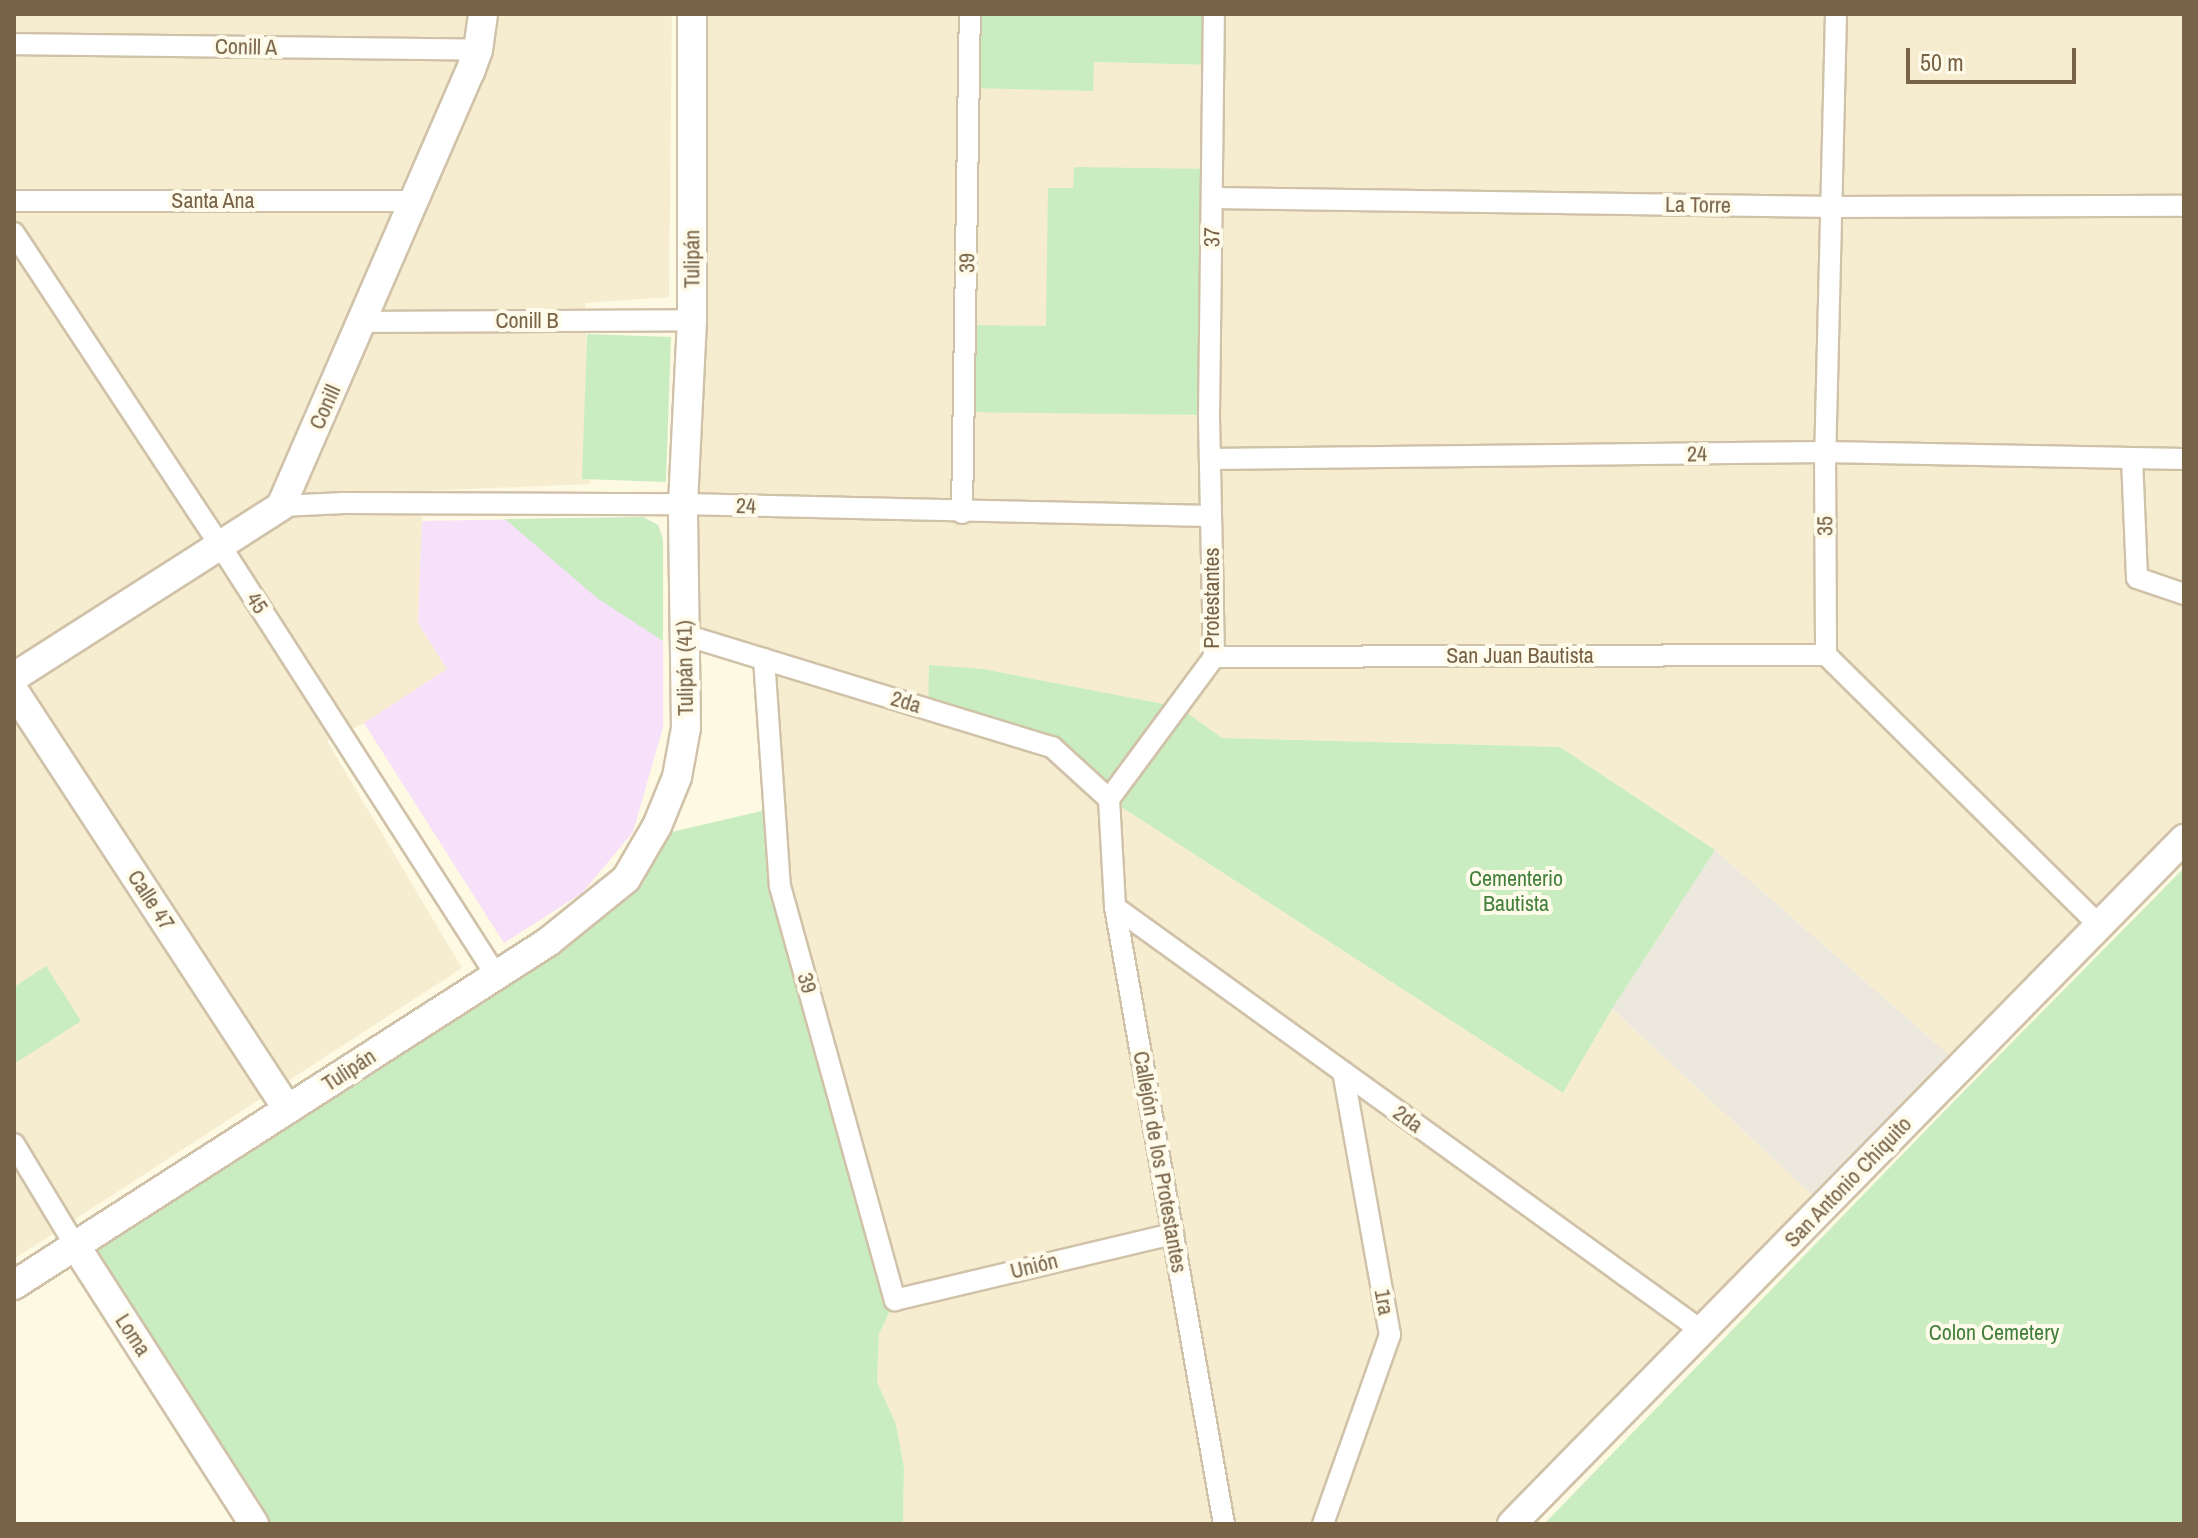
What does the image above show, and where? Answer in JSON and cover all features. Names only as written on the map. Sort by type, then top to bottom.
[{"type":"street","name":"Conill","points":[[281,506],[478,50],[483,14]]},
{"type":"street","name":"Tulipán","points":[[683,504],[692,320],[692,14]]},
{"type":"street","name":"39","points":[[962,513],[970,14]]},
{"type":"street","name":"37","points":[[1210,459],[1214,14]]},
{"type":"street","name":"35","points":[[1826,655],[1825,452],[1834,207],[1836,14]]},
{"type":"street","name":"Conill A","points":[[14,44],[478,50]]},
{"type":"street","name":"La Torre","points":[[1212,198],[1834,207],[2184,206]]},
{"type":"street","name":"Santa Ana","points":[[14,201],[412,201]]},
{"type":"street","name":"45","points":[[14,233],[220,545],[496,975]]},
{"type":"street","name":"Conill B","points":[[363,322],[692,320]]},
{"type":"street","name":"24","points":[[1210,459],[1825,452],[2184,459]]},
{"type":"street","points":[[2132,458],[2137,578],[2184,594]]},
{"type":"street","name":"Protestantes","points":[[1109,799],[1214,657],[1210,459]]},
{"type":"street","name":"24","points":[[281,506],[344,503],[683,504],[962,513],[1211,516]]},
{"type":"street","name":"Tulipán (41)","points":[[657,826],[677,777],[686,728],[683,504]]},
{"type":"street","points":[[14,677],[281,506]]},
{"type":"street","name":"2da","points":[[685,635],[1052,747],[1109,799]]},
{"type":"street","points":[[1826,655],[2099,925]]},
{"type":"street","name":"San Juan Bautista","points":[[1214,657],[1826,655]]},
{"type":"street","name":"39","points":[[764,659],[780,886],[895,1300]]},
{"type":"street","name":"Calle 47","points":[[14,691],[288,1109]]},
{"type":"street","name":"Callejón de los Protestantes","points":[[1109,799],[1115,907],[1224,1524]]},
{"type":"street","name":"Tulipán","points":[[14,1285],[548,942],[626,879],[657,826]]},
{"type":"street","name":"San Antonio Chiquito","points":[[1512,1524],[2184,839]]},
{"type":"street","name":"2da","points":[[1115,907],[1702,1331]]},
{"type":"street","name":"1ra","points":[[1323,1524],[1390,1335],[1343,1072]]},
{"type":"street","name":"Loma","points":[[14,1144],[254,1524]]},
{"type":"street","name":"Unión","points":[[895,1300],[1173,1234]]},
{"type":"shaded area","points":[[14,14],[672,14],[669,297],[585,303],[590,484],[420,491],[422,521],[418,623],[447,669],[364,723],[327,741],[462,968],[14,1259]]},
{"type":"shaded area","points":[[692,14],[970,14],[969,88],[1092,91],[1093,62],[1212,65],[1214,14],[2184,14],[2184,839],[1962,1066],[1715,850],[1560,747],[1222,738],[1179,707],[983,669],[929,666],[1052,747],[1109,799],[1563,1093],[1612,1009],[1824,1206],[1512,1524],[903,1524],[904,1468],[896,1424],[877,1382],[879,1334],[895,1300],[780,886],[764,659],[685,635]]},
{"type":"shaded area","points":[[643,517],[658,525],[663,539],[663,727],[633,832],[582,893],[504,943],[364,723],[447,669],[418,623],[422,521]]},
{"type":"shaded area","points":[[1715,850],[1962,1066],[1824,1206],[1612,1009]]},
{"type":"green space","points":[[970,14],[1214,14],[1212,65],[1094,62],[1093,91],[968,88]]},
{"type":"green space","points":[[1074,167],[1213,169],[1209,415],[965,412],[967,325],[1046,326],[1048,188],[1073,188]]},
{"type":"green space","points":[[587,334],[671,337],[666,482],[582,479]]},
{"type":"green space","points":[[643,517],[658,525],[663,539],[663,641],[597,598],[505,519]]},
{"type":"green space","name":"Cementerio Bautista","points":[[929,665],[983,669],[1179,707],[1222,738],[1560,747],[1715,850],[1612,1009],[1563,1093],[1109,799],[1052,747],[928,709]]},
{"type":"green space","points":[[775,808],[780,886],[895,1300],[879,1334],[877,1382],[896,1424],[904,1468],[903,1524],[254,1524],[75,1245],[548,942],[650,837]]},
{"type":"green space","name":"Colon Cemetery","points":[[2184,868],[2184,1524],[1544,1524],[1961,1094]]},
{"type":"green space","points":[[46,966],[81,1021],[14,1064],[14,987]]}]
